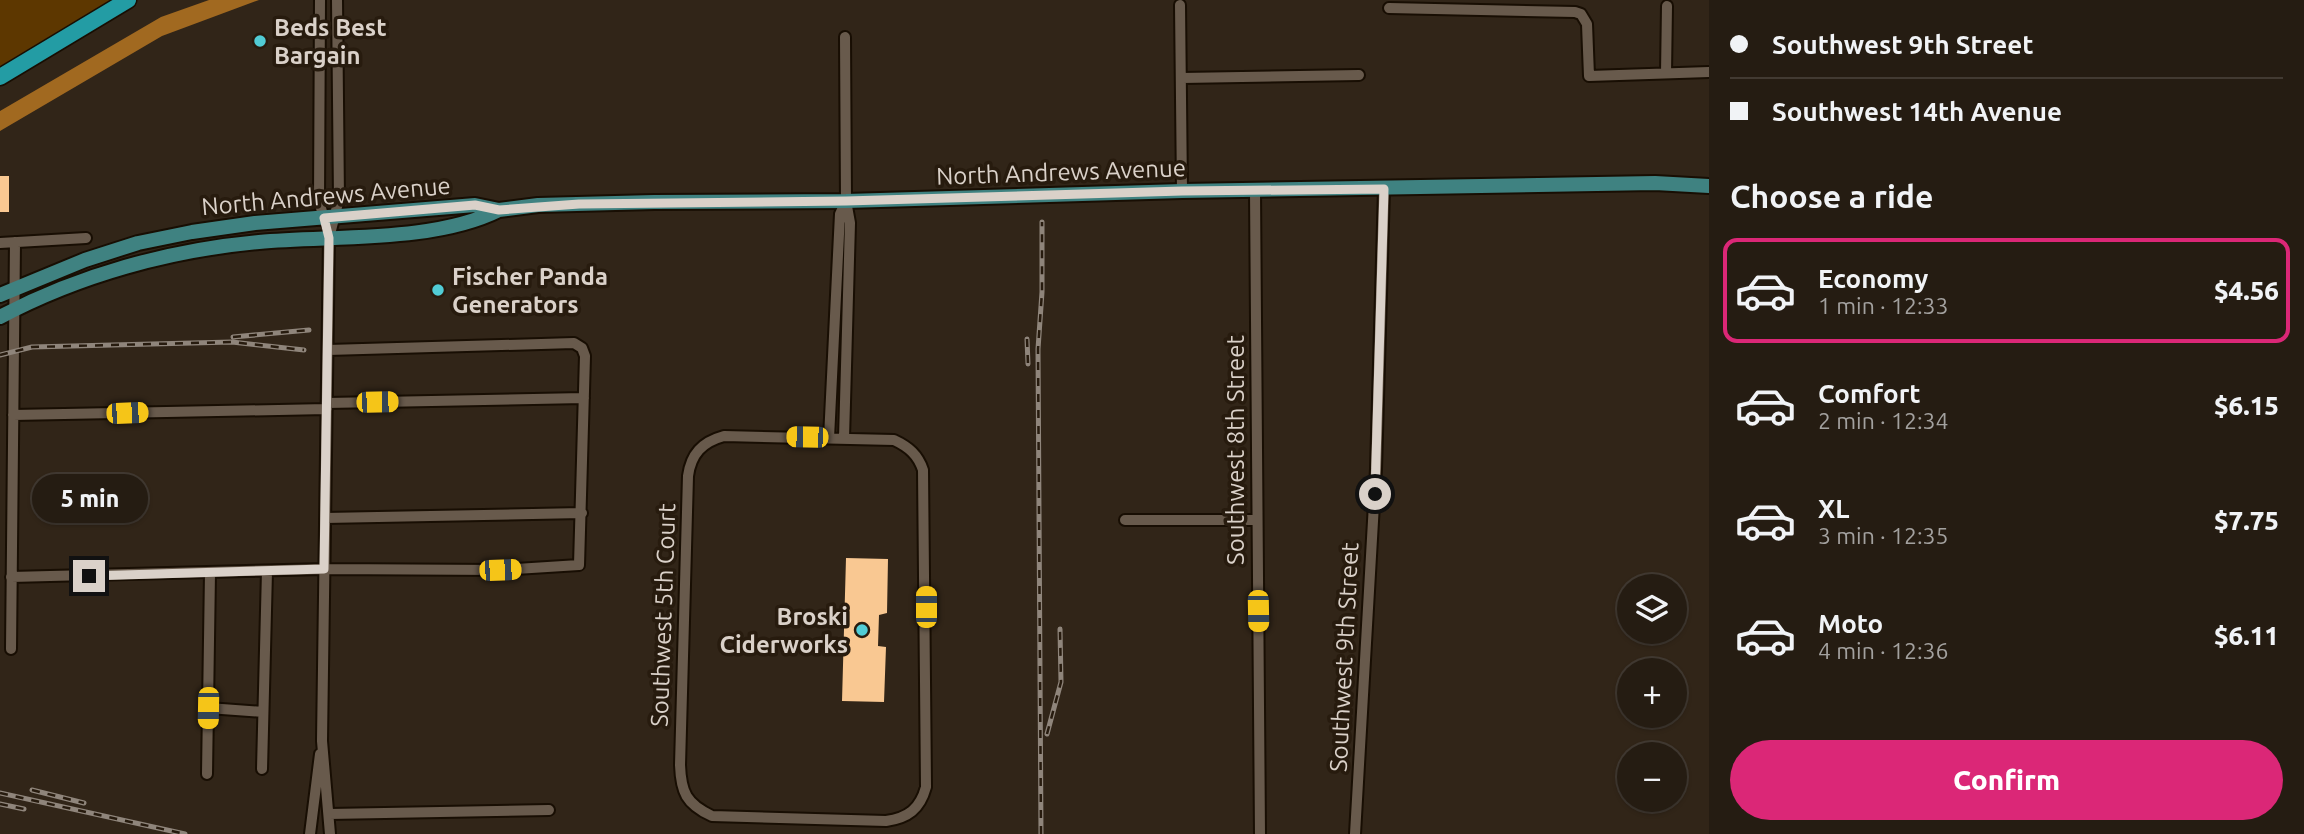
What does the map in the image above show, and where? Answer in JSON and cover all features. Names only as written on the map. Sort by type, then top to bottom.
[{"type":"highway","points":[[0,79],[128,0]]},
{"type":"main road","name":"North Andrews Avenue","points":[[0,295],[85,260],[164,237],[233,225],[475,205],[499,210],[579,204],[846,201],[1182,191],[1655,183],[1709,186]]},
{"type":"main road","name":"North Andrews Avenue","points":[[0,317],[91,278],[169,256],[257,242],[438,228],[478,220],[499,210]]},
{"type":"street","points":[[320,0],[319,201],[329,218]]},
{"type":"street","points":[[330,834],[322,741],[329,218],[339,199],[337,0]]},
{"type":"street","points":[[1180,5],[1182,191]]},
{"type":"street","points":[[1666,73],[1667,6]]},
{"type":"street","points":[[1389,8],[1575,12],[1581,14],[1587,24],[1589,76],[1709,72]]},
{"type":"street","points":[[845,37],[846,201],[850,223],[844,438],[830,438],[840,216],[846,201]]},
{"type":"street","points":[[1182,79],[1359,75]]},
{"type":"street","name":"Southwest 9th Street","points":[[1355,834],[1376,469],[1384,189]]},
{"type":"street","name":"Southwest 8th Street","points":[[1255,191],[1260,834]]},
{"type":"street","points":[[0,243],[86,238]]},
{"type":"street","points":[[11,649],[15,242]]},
{"type":"street","points":[[11,577],[324,569],[573,568],[579,565],[585,356],[582,348],[574,343],[328,350]]},
{"type":"street","points":[[13,415],[584,398]]},
{"type":"street","name":"Southwest 5th Court","points":[[830,438],[724,436],[700,446],[690,465],[681,786],[687,801],[712,816],[886,821],[908,816],[922,799],[926,787],[923,470],[914,452],[894,440],[844,438]]},
{"type":"street","points":[[325,517],[582,513]]},
{"type":"street","points":[[1125,520],[1256,520]]},
{"type":"street","points":[[262,769],[267,571]]},
{"type":"street","points":[[207,774],[210,573]]},
{"type":"street","points":[[208,708],[263,712]]},
{"type":"street","points":[[310,834],[322,741]]},
{"type":"street","points":[[329,814],[549,810]]},
{"type":"shaded area","points":[[0,0],[117,0],[0,71]]},
{"type":"shaded area","points":[[209,0],[259,0],[162,36],[0,131],[0,111],[161,17]]},
{"type":"building","points":[[0,176],[9,176],[9,212],[0,212]]},
{"type":"building","name":"Broski Ciderworks","points":[[846,558],[888,559],[887,613],[879,615],[878,646],[886,647],[884,702],[842,701]]},
{"type":"railway","points":[[1041,834],[1038,349],[1042,292],[1042,222]]},
{"type":"railway","points":[[233,337],[309,330]]},
{"type":"railway","points":[[1027,339],[1028,364]]},
{"type":"railway","points":[[0,355],[32,347],[232,342],[304,350]]},
{"type":"railway","points":[[1047,734],[1061,682],[1060,629]]},
{"type":"railway","points":[[32,790],[84,803]]},
{"type":"railway","points":[[0,793],[185,834]]},
{"type":"railway","points":[[0,804],[24,809]]},
{"type":"place","name":"Beds Best Bargain","points":[[260,41]]},
{"type":"place","name":"Fischer Panda Generators","points":[[438,290]]},
{"type":"place","name":"Broski Ciderworks","points":[[862,630]]},
{"type":"route","points":[[89,576],[324,569],[329,238],[324,218],[475,205],[499,210],[579,204],[1384,189],[1375,494]]}]
